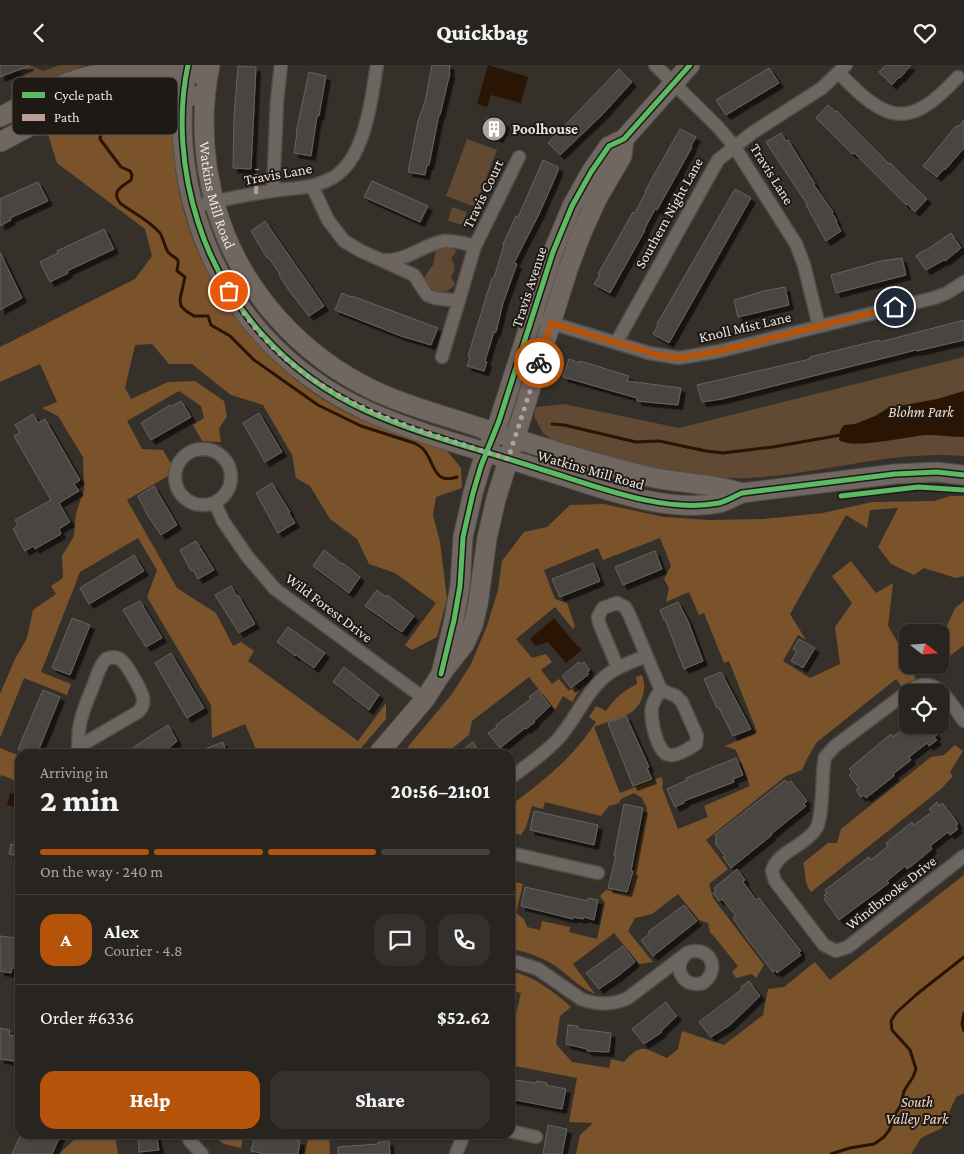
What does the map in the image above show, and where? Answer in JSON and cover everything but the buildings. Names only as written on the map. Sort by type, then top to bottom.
[{"type":"street","points":[[274,191],[277,101],[281,65]]},
{"type":"street","name":"Travis Lane","points":[[193,207],[214,201],[312,186],[327,181],[339,173],[349,163],[356,151],[367,115],[377,65]]},
{"type":"street","name":"Travis Lane","points":[[655,65],[718,127],[734,146],[800,251],[819,326]]},
{"type":"street","name":"Travis Avenue","points":[[441,673],[460,587],[463,537],[468,514],[481,466],[553,252],[572,206],[591,172],[609,146],[624,139],[690,65]]},
{"type":"street","points":[[89,77],[130,69],[209,70]]},
{"type":"street","name":"Watkins Mill Road","points":[[187,69],[184,95],[184,158],[193,207],[209,254],[237,304],[266,340],[300,371],[366,410],[486,452],[623,494],[687,505],[720,503],[742,493],[895,475],[937,472],[964,475]]},
{"type":"street","points":[[842,69],[872,104],[883,110],[903,113],[920,110],[931,103],[958,77]]},
{"type":"street","name":"Southern Night Lane","points":[[616,343],[714,165],[734,146],[814,94],[842,69]]},
{"type":"street","name":"Watkins Mill Road","points":[[209,70],[205,97],[204,140],[206,163],[214,201],[230,244],[253,286],[283,325],[313,353],[357,382],[388,397],[515,439],[648,477],[724,487],[742,493]]},
{"type":"street","points":[[178,95],[205,97]]},
{"type":"street","points":[[0,117],[12,111]]},
{"type":"street","points":[[0,142],[14,135]]},
{"type":"street","name":"Travis Avenue","points":[[382,749],[424,699],[464,643],[473,625],[487,538],[508,459],[582,232],[597,199],[622,156],[624,139]]},
{"type":"street","name":"Travis Court","points":[[442,357],[476,246],[519,157]]},
{"type":"street","name":"Travis Court","points":[[312,186],[328,221],[340,237],[352,246],[414,275],[426,295],[459,301]]},
{"type":"street","name":"Travis Court","points":[[378,258],[398,259],[444,241],[476,246]]},
{"type":"street","name":"Knoll Mist Lane","points":[[532,317],[658,355],[679,358],[720,351],[934,298],[964,283]]},
{"type":"street","points":[[206,448],[215,450],[229,463],[232,481],[229,490],[223,498],[215,503],[196,505],[188,501],[176,486],[176,467],[188,452],[206,448]]},
{"type":"street","name":"Wild Forest Drive","points":[[215,503],[227,527],[247,556],[275,589],[424,699]]},
{"type":"street","points":[[618,668],[599,623],[600,612],[608,605],[617,603],[625,607],[661,690],[672,694],[682,702],[698,739],[693,746],[674,755],[667,755],[662,750],[652,724],[652,707],[661,690]]},
{"type":"street","points":[[515,774],[558,739],[595,687],[610,673],[646,656]]},
{"type":"street","points":[[79,749],[78,734],[82,712],[100,667],[106,659],[113,657],[119,659],[126,665],[142,694],[143,704],[138,712],[81,749]]},
{"type":"street","name":"Windbrooke Drive","points":[[964,721],[939,689],[928,685],[916,687],[835,746],[825,757],[818,826],[810,836],[776,862],[772,871],[774,881],[824,945],[836,951],[848,947],[964,856]]},
{"type":"street","points":[[515,854],[598,873]]},
{"type":"street","points":[[515,961],[538,969],[581,999],[588,1002],[605,1004],[628,998],[687,953]]},
{"type":"street","points":[[515,1132],[536,1137]]},
{"type":"street","points":[[189,1139],[202,1154]]},
{"type":"street","points":[[456,1154],[462,1139]]},
{"type":"green space","points":[[14,65],[29,65],[43,71],[60,65],[85,65],[54,77],[27,77]]},
{"type":"green space","points":[[48,135],[173,135],[175,167],[179,190],[187,223],[199,255],[224,300],[251,336],[282,368],[318,396],[358,418],[441,447],[461,468],[462,488],[436,497],[433,515],[440,542],[447,599],[437,637],[412,650],[405,645],[436,603],[395,573],[369,564],[357,539],[330,519],[310,486],[296,478],[292,455],[263,405],[231,395],[192,364],[169,364],[152,344],[135,345],[125,388],[131,399],[168,382],[195,381],[224,401],[227,416],[219,429],[221,442],[202,441],[193,425],[204,418],[201,406],[179,391],[127,421],[142,449],[163,450],[171,464],[168,476],[127,500],[177,588],[216,613],[233,646],[241,642],[254,651],[248,661],[358,741],[386,703],[386,719],[360,749],[256,749],[245,724],[212,738],[211,705],[147,597],[157,570],[138,538],[80,572],[41,672],[71,684],[67,695],[24,678],[0,738],[0,694],[15,659],[27,638],[33,610],[56,594],[51,586],[63,578],[62,556],[74,536],[76,513],[84,490],[83,457],[58,416],[42,408],[57,402],[40,364],[0,382],[0,347],[135,279],[152,256],[145,229],[57,163]]},
{"type":"green space","points":[[467,139],[497,150],[475,207],[446,196]]},
{"type":"green space","points":[[452,207],[467,212],[463,225],[448,221]]},
{"type":"green space","points":[[443,246],[457,251],[451,258],[454,267],[451,277],[455,284],[443,292],[431,288],[424,280],[433,265],[436,250]]},
{"type":"green space","name":"Blohm Park","points":[[964,357],[964,456],[910,456],[777,476],[724,478],[699,476],[624,461],[551,439],[543,433],[534,416],[536,407],[564,404],[679,428]]},
{"type":"green space","points":[[950,496],[964,496],[964,576],[956,578],[924,568],[914,575],[891,564],[878,547],[898,508],[870,510],[867,528],[846,515],[790,614],[806,640],[798,635],[783,661],[810,678],[840,664],[835,627],[852,603],[832,576],[851,561],[876,593],[893,583],[888,626],[899,644],[899,674],[915,674],[915,679],[907,684],[900,684],[896,679],[817,742],[802,770],[786,776],[706,840],[728,869],[709,884],[713,898],[764,965],[756,978],[752,974],[736,978],[732,972],[738,966],[710,933],[708,923],[699,920],[678,894],[652,914],[635,918],[628,931],[653,962],[639,964],[614,933],[573,964],[595,994],[549,962],[515,950],[515,882],[523,884],[516,913],[524,919],[527,927],[540,930],[542,921],[570,927],[569,932],[597,939],[605,903],[600,896],[606,890],[629,894],[647,808],[642,798],[634,793],[621,799],[619,803],[609,806],[601,816],[545,802],[543,809],[532,806],[526,827],[521,835],[515,833],[515,802],[546,778],[577,747],[596,722],[589,717],[596,706],[606,711],[620,695],[637,684],[636,677],[642,675],[644,690],[636,708],[624,716],[594,727],[620,793],[661,777],[663,781],[662,787],[678,829],[708,817],[704,806],[750,786],[736,750],[725,746],[757,732],[729,661],[724,663],[704,613],[699,615],[689,592],[666,602],[669,588],[664,579],[671,566],[660,538],[603,560],[598,548],[544,570],[555,599],[567,603],[575,626],[573,629],[555,607],[516,639],[532,658],[546,654],[552,662],[541,670],[552,684],[559,679],[569,691],[575,686],[579,691],[572,702],[563,696],[555,710],[529,677],[472,721],[469,735],[451,749],[406,749],[452,694],[471,664],[487,626],[498,590],[502,561],[524,532],[547,527],[570,505],[604,504],[664,517],[709,520],[763,519],[823,513],[872,502],[934,501]]},
{"type":"green space","points":[[964,601],[964,645],[949,658],[948,624],[955,608]]},
{"type":"green space","points":[[955,745],[963,751],[950,772],[953,776],[941,789],[811,892],[806,881],[803,863],[828,843],[837,843],[841,829],[931,757],[944,755]]},
{"type":"green space","points":[[0,748],[15,754],[15,781],[2,775],[0,777]]},
{"type":"green space","name":"South Valley Park","points":[[964,875],[964,1093],[956,1097],[942,1128],[921,1138],[911,1154],[576,1154],[580,1135],[593,1123],[569,1122],[577,1078],[515,1066],[515,1018],[521,993],[515,992],[515,972],[543,985],[571,1007],[560,1016],[556,1044],[572,1062],[609,1068],[611,1059],[624,1062],[630,1055],[640,1049],[648,1050],[667,1058],[678,1049],[682,1031],[724,1045],[763,1015],[768,989],[784,987],[815,962],[830,980]]},
{"type":"green space","points":[[75,1139],[116,1139],[118,1154],[59,1154]]},
{"type":"green space","points":[[218,1139],[243,1139],[241,1148],[224,1144]]},
{"type":"green space","points":[[308,1139],[329,1139],[330,1154],[305,1154]]},
{"type":"shaded area","points":[[488,65],[528,77],[521,103],[491,95],[487,107],[477,104]]},
{"type":"shaded area","points":[[964,391],[964,437],[928,435],[857,444],[839,440],[840,431],[844,425],[855,424],[875,416],[888,408],[937,399]]},
{"type":"shaded area","points":[[554,618],[582,650],[566,663],[548,642],[536,646],[530,639]]},
{"type":"shaded area","points":[[10,793],[15,794],[15,807],[7,805]]},
{"type":"waterway","points":[[102,135],[100,139],[121,167],[130,171],[132,175],[131,180],[118,190],[118,200],[156,229],[160,233],[168,252],[178,260],[177,271],[185,277],[180,299],[181,306],[186,311],[194,316],[208,316],[211,325],[230,336],[254,360],[318,405],[361,426],[421,447],[428,455],[439,475],[449,479],[457,477]]},
{"type":"waterway","points":[[552,424],[564,425],[636,442],[659,441],[723,453],[773,447],[841,435]]},
{"type":"waterway","points":[[831,1154],[850,1148],[874,1144],[884,1137],[890,1129],[894,1116],[901,1105],[904,1091],[916,1069],[910,1050],[892,1030],[891,1021],[896,1013],[917,994],[964,957]]},
{"type":"waterway","points":[[964,1013],[962,1024],[964,1031]]},
{"type":"marked path","points":[[256,194],[257,169]]},
{"type":"cycle path","points":[[188,65],[182,124],[185,164],[198,222],[210,253],[224,282],[262,335],[310,378],[338,396],[388,420],[431,435],[605,490],[675,505],[719,503],[742,493],[895,474],[937,472],[964,475]]},
{"type":"cycle path","points":[[441,674],[454,620],[460,586],[463,537],[473,493],[481,466],[499,421],[553,252],[572,206],[591,172],[609,146],[624,139],[690,65]]},
{"type":"cycle path","points":[[841,496],[918,487],[964,490]]},
{"type":"way so far","points":[[229,291],[251,323],[266,340],[300,371],[321,385],[354,404],[390,421],[508,459],[539,363]]},
{"type":"place","name":"Poolhouse","points":[[494,129]]},
{"type":"route","points":[[539,363],[551,323],[665,357],[679,358],[720,351],[895,307]]}]
